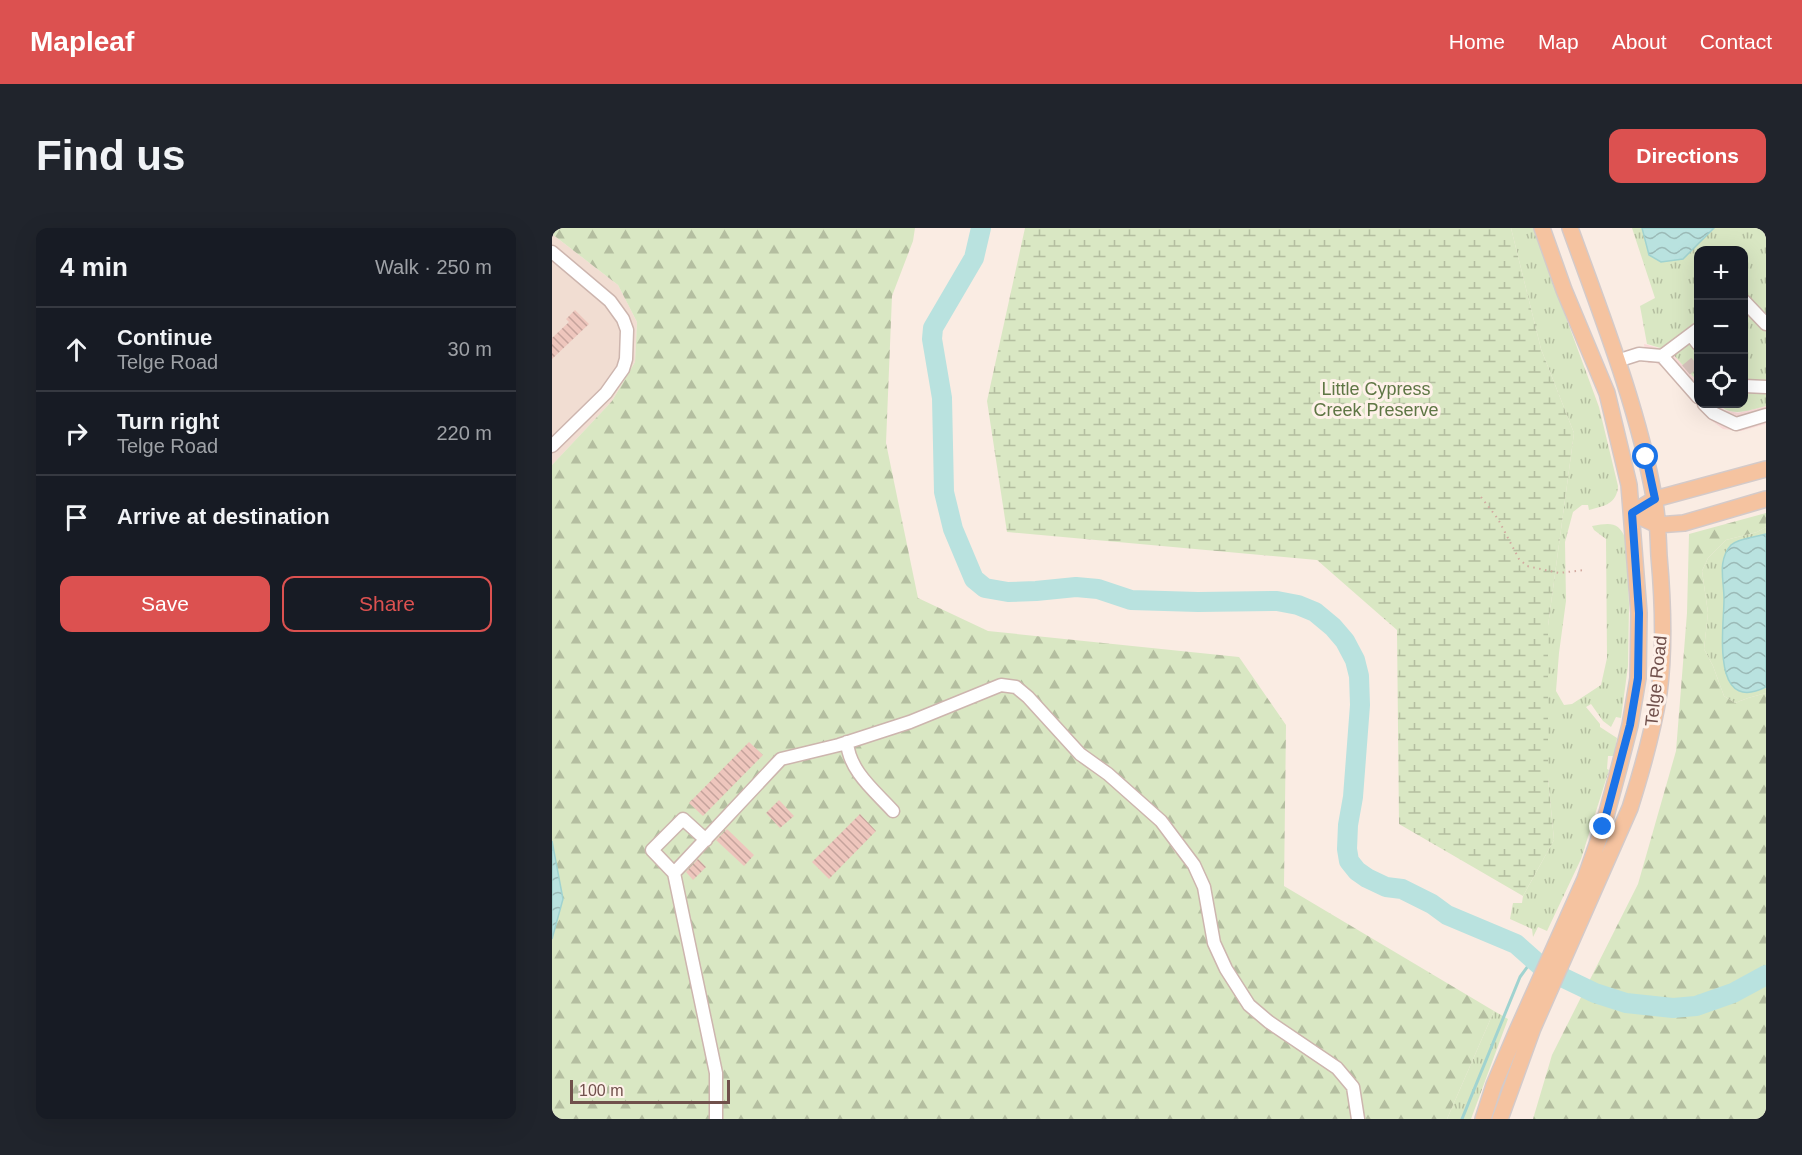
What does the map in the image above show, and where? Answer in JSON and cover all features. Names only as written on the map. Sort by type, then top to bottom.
[{"type":"main road","name":"Telge Road","points":[[1542,228],[1564,290],[1607,393],[1629,485],[1639,613],[1638,678],[1630,725],[1603,827],[1562,947]]},
{"type":"main road","name":"Telge Road","points":[[1483,1119],[1494,1086],[1547,982],[1630,808],[1653,726],[1659,692],[1662,654],[1662,591],[1655,499],[1646,457],[1617,361],[1569,228]]},
{"type":"main road","points":[[1632,513],[1655,499],[1766,469]]},
{"type":"main road","points":[[1632,513],[1657,525],[1684,523],[1766,499]]},
{"type":"main road","name":"Telge Road","points":[[1500,1119],[1547,982]]},
{"type":"street","points":[[552,252],[610,301],[623,319],[627,330],[626,359],[623,369],[606,393],[552,446]]},
{"type":"street","points":[[1748,306],[1766,324]]},
{"type":"street","points":[[1662,356],[1694,337]]},
{"type":"street","points":[[1617,361],[1639,354],[1662,356],[1682,372],[1694,388]]},
{"type":"street","points":[[1748,386],[1766,387]]},
{"type":"street","points":[[1708,408],[1713,413],[1736,424],[1766,415]]},
{"type":"street","points":[[674,873],[782,759],[910,722],[1001,685],[1016,687],[1036,704],[1080,754],[1108,774],[1161,820],[1194,865],[1204,887],[1214,943],[1226,969],[1249,1005],[1269,1022],[1337,1068],[1353,1087],[1358,1119]]},
{"type":"street","points":[[846,742],[847,753],[858,772],[893,812]]},
{"type":"street","points":[[706,840],[683,819],[652,850],[674,873],[716,1072],[716,1119]]},
{"type":"path","points":[[1481,497],[1498,519],[1519,560],[1527,566],[1559,573],[1584,570]]},
{"type":"shaded area","points":[[552,234],[618,285],[637,322],[635,362],[612,401],[552,465]]},
{"type":"shaded area","points":[[1644,344],[1670,351],[1694,378],[1694,402],[1666,369],[1656,363],[1648,363]]},
{"type":"shaded area","points":[[1766,406],[1766,424],[1741,431],[1723,429],[1699,408],[1722,408],[1738,413]]},
{"type":"green space","points":[[552,228],[915,228],[913,241],[892,296],[886,443],[918,598],[988,631],[1239,657],[1286,725],[1284,886],[1494,1011],[1447,1119],[552,1119],[552,465],[612,401],[635,362],[637,322],[618,285],[552,234]]},
{"type":"green space","name":"Little Cypress Creek Preserve","points":[[1025,228],[1511,228],[1541,349],[1574,433],[1548,626],[1548,778],[1554,840],[1523,896],[1399,824],[1397,630],[1317,560],[1007,532],[987,401]]},
{"type":"green space","points":[[1511,228],[1533,228],[1599,407],[1618,486],[1615,497],[1609,503],[1589,510],[1588,505],[1582,505],[1573,512],[1565,542],[1566,601],[1556,691],[1564,705],[1572,704],[1601,685],[1607,658],[1606,539],[1592,526],[1604,524],[1617,526],[1626,540],[1629,604],[1628,666],[1621,718],[1616,717],[1611,727],[1603,721],[1591,704],[1586,707],[1600,727],[1617,738],[1614,756],[1608,756],[1607,769],[1609,770],[1581,859],[1547,931],[1538,927],[1533,937],[1532,929],[1510,919],[1513,903],[1522,903],[1523,896],[1554,840],[1548,778],[1548,626],[1574,433],[1541,349]]},
{"type":"green space","points":[[1632,228],[1766,228],[1766,406],[1735,412],[1723,408],[1748,408],[1748,246],[1694,246],[1694,378],[1670,351],[1647,344],[1640,306],[1655,298]]},
{"type":"green space","points":[[1766,513],[1766,527],[1757,532],[1726,540],[1708,558],[1702,571],[1708,613],[1704,649],[1724,696],[1735,703],[1766,693],[1766,1119],[1533,1119],[1552,1055],[1638,884],[1676,751],[1687,613],[1689,534]]},
{"type":"green space","points":[[1766,527],[1766,693],[1735,703],[1724,696],[1704,649],[1708,613],[1702,571],[1708,558],[1726,540],[1757,532]]},
{"type":"green space","points":[[1494,1011],[1508,1019],[1471,1119],[1447,1119]]},
{"type":"water","points":[[1642,228],[1714,228],[1683,259],[1661,262],[1649,255]]},
{"type":"water","points":[[1766,534],[1766,687],[1748,692],[1736,689],[1728,679],[1724,664],[1722,571],[1724,558],[1731,545],[1743,539]]},
{"type":"water","points":[[552,841],[563,899],[552,939]]},
{"type":"building","points":[[575,310],[589,324],[552,359],[552,338],[569,322],[566,319]]},
{"type":"building","points":[[749,742],[763,755],[703,816],[689,803]]},
{"type":"building","points":[[779,800],[794,816],[780,828],[766,813]]},
{"type":"building","points":[[860,814],[876,831],[829,879],[812,862]]},
{"type":"building","points":[[727,829],[754,855],[744,866],[716,840]]},
{"type":"building","points":[[698,859],[706,867],[693,880],[686,872]]},
{"type":"waterway","points":[[981,228],[974,258],[933,328],[932,339],[942,398],[944,492],[953,529],[974,579],[985,588],[1008,592],[1076,587],[1098,589],[1131,600],[1277,601],[1298,605],[1315,612],[1345,641],[1355,660],[1359,676],[1360,705],[1347,849],[1349,861],[1357,871],[1386,887],[1402,889],[1432,904],[1447,915],[1516,944],[1543,968],[1595,993],[1626,1003],[1673,1008],[1696,1006],[1733,993],[1766,975]]},
{"type":"waterway","points":[[1462,1119],[1520,977],[1533,959]]},
{"type":"tunnel","points":[[1686,370],[1694,363]]},
{"type":"route","points":[[1603,827],[1620,768],[1638,678],[1639,613],[1632,513],[1655,499],[1646,457]]}]
